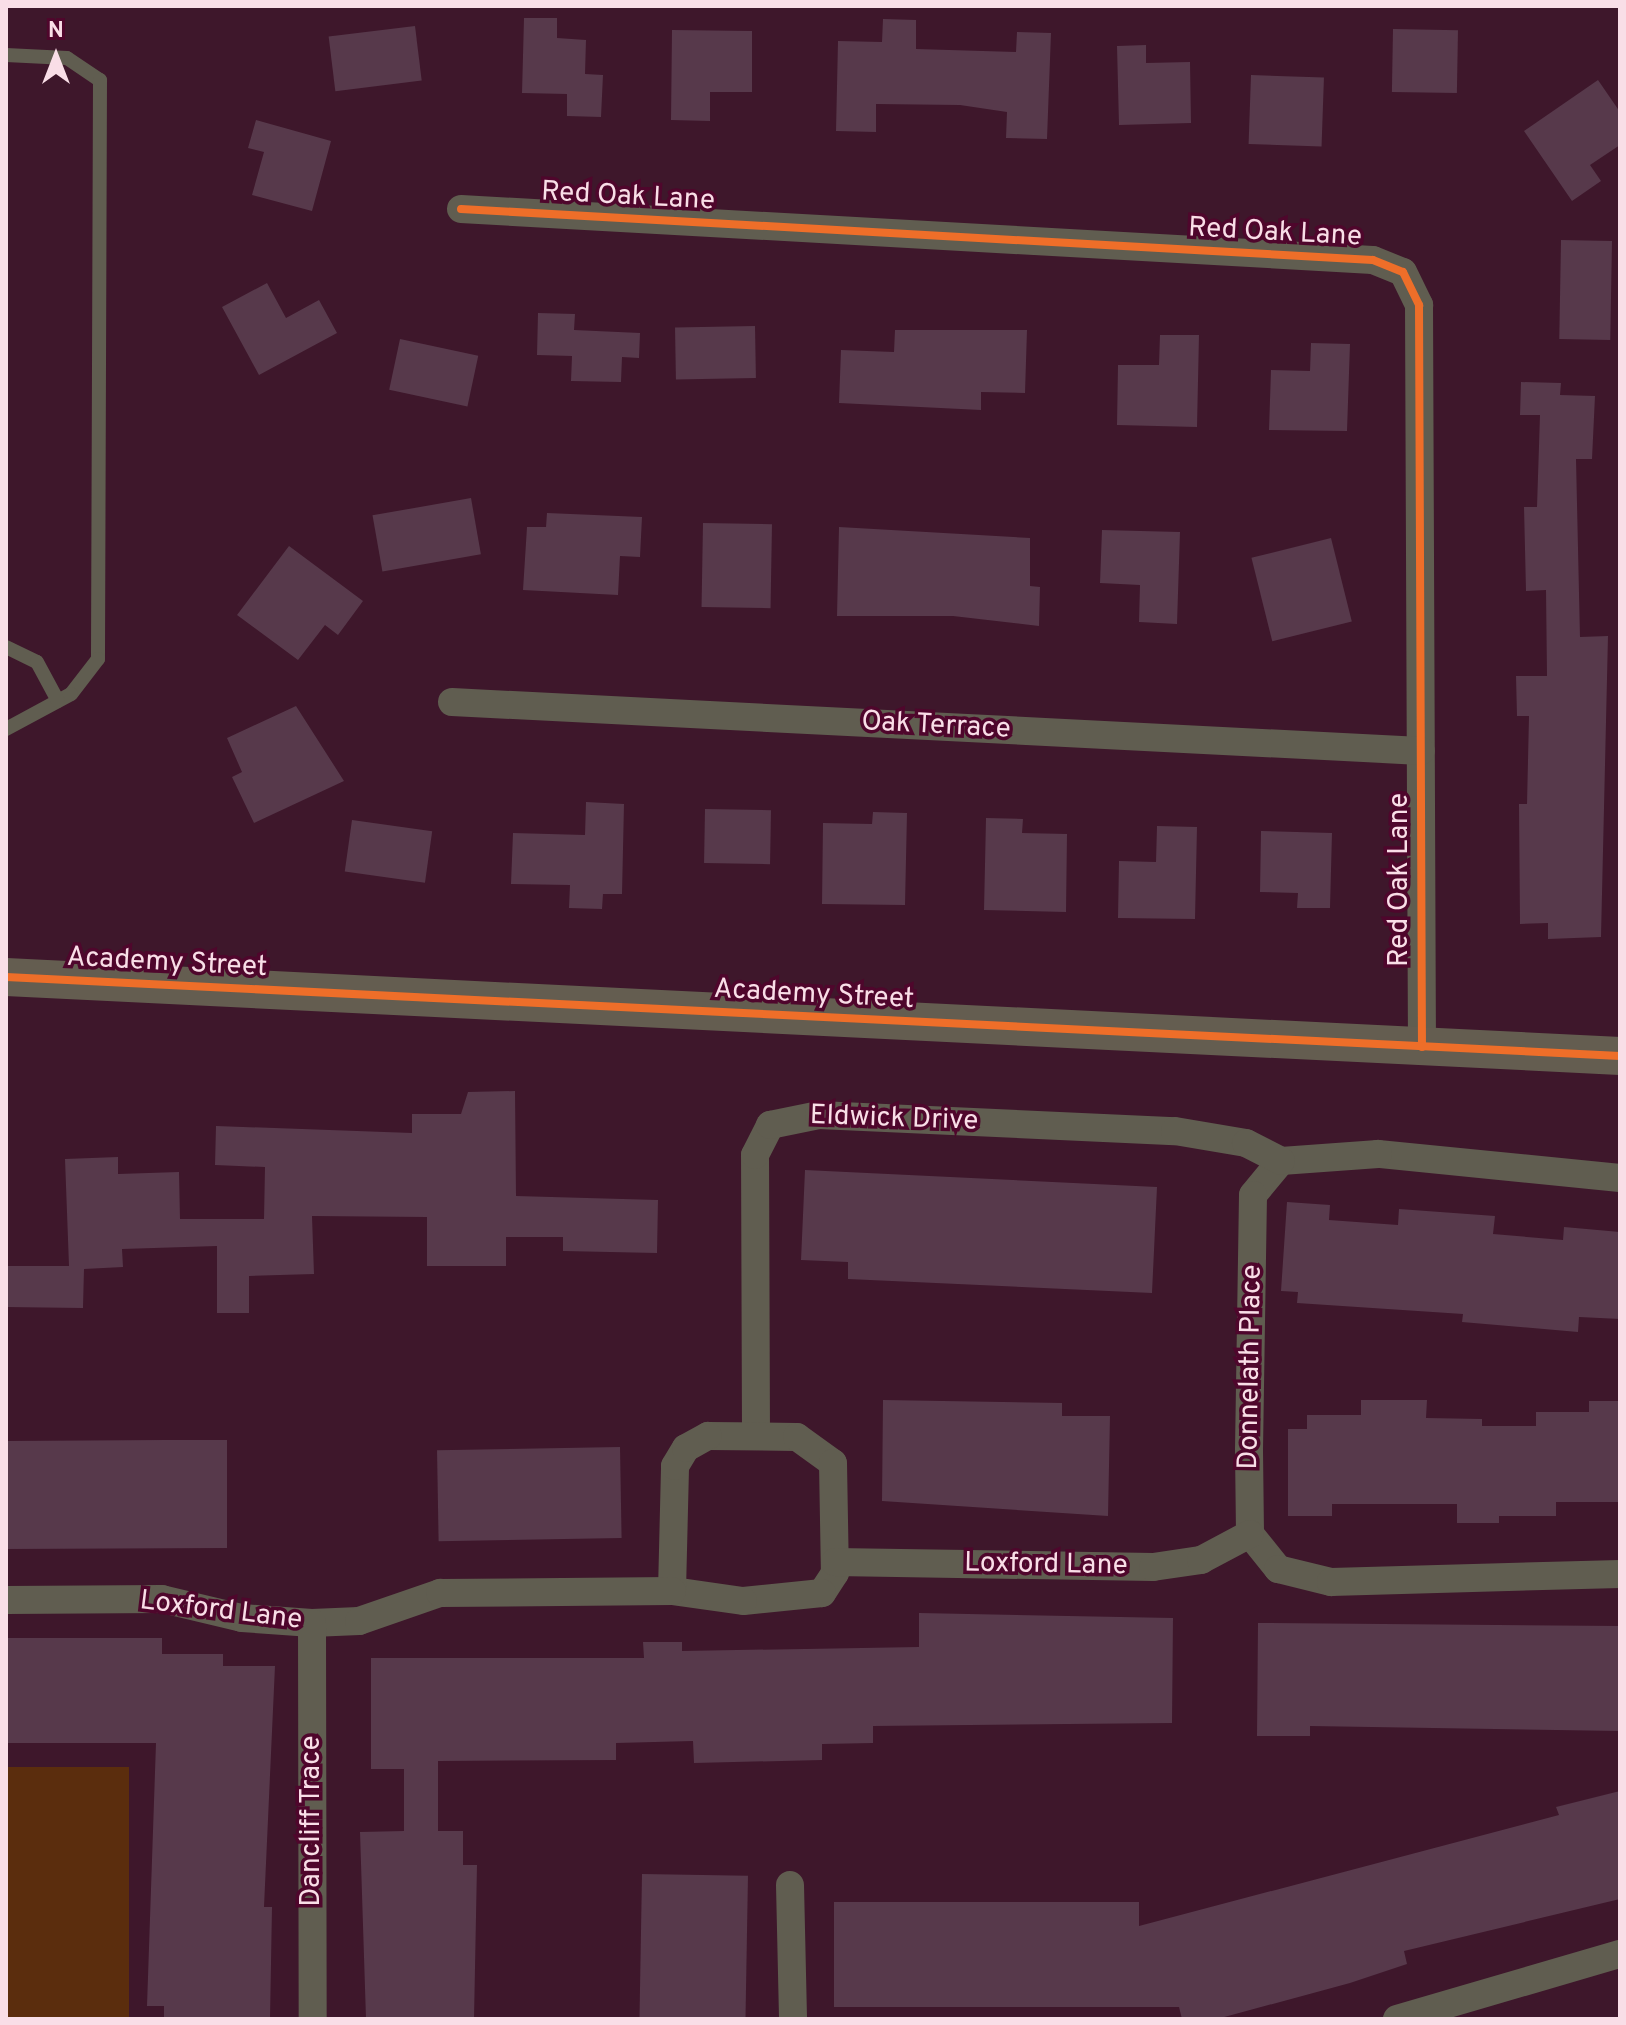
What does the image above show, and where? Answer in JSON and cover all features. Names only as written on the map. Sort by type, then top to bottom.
[{"type":"street","name":"Red Oak Lane","points":[[461,209],[1373,260],[1403,272],[1419,305],[1422,1047]]},
{"type":"street","name":"Oak Terrace","points":[[452,702],[1421,751]]},
{"type":"street","name":"Academy Street","points":[[6,977],[1620,1056]]},
{"type":"street","name":"Eldwick Drive","points":[[756,1435],[755,1155],[770,1125],[819,1115],[1175,1131],[1246,1143],[1281,1161]]},
{"type":"street","points":[[1281,1161],[1378,1154],[1620,1178]]},
{"type":"street","name":"Donnelath Place","points":[[1250,1534],[1253,1195],[1281,1161]]},
{"type":"street","points":[[672,1591],[675,1466],[686,1448],[708,1436],[797,1437],[833,1463],[835,1562]]},
{"type":"street","points":[[1250,1534],[1278,1569],[1331,1582],[1620,1574]]},
{"type":"street","name":"Loxford Lane","points":[[6,1600],[162,1599],[242,1618],[312,1623],[359,1621],[440,1593],[672,1591],[709,1600],[811,1597],[829,1586],[835,1562],[1153,1567],[1201,1560],[1250,1534]]},
{"type":"street","name":"Dancliff Trace","points":[[312,1623],[313,2019]]},
{"type":"street","points":[[790,1885],[793,2019]]},
{"type":"street","points":[[1397,2019],[1620,1954]]},
{"type":"lane","points":[[6,55],[67,58],[100,80],[98,659],[58,701],[6,729]]},
{"type":"lane","points":[[6,647],[37,662],[58,701]]},
{"type":"shaded area","points":[[6,1767],[129,1767],[129,2019],[6,2019]]},
{"type":"building","points":[[524,18],[557,18],[557,38],[586,40],[585,74],[603,75],[601,117],[567,116],[567,94],[522,93]]},
{"type":"building","points":[[883,19],[916,20],[916,49],[1016,52],[1017,32],[1051,33],[1047,139],[1006,138],[1007,112],[960,105],[876,104],[876,132],[836,131],[838,41],[882,42]]},
{"type":"building","points":[[415,26],[422,81],[335,91],[329,37]]},
{"type":"building","points":[[1393,29],[1458,30],[1457,93],[1392,92]]},
{"type":"building","points":[[672,30],[752,31],[752,92],[710,92],[710,121],[671,120]]},
{"type":"building","points":[[1146,45],[1146,63],[1190,62],[1191,123],[1119,125],[1117,46]]},
{"type":"building","points":[[1251,75],[1324,78],[1322,147],[1249,144]]},
{"type":"building","points":[[1598,80],[1620,112],[1620,145],[1590,165],[1601,181],[1572,201],[1524,131]]},
{"type":"building","points":[[256,120],[331,141],[312,211],[252,195],[264,152],[248,148]]},
{"type":"building","points":[[1561,240],[1612,241],[1610,340],[1559,339]]},
{"type":"building","points":[[267,283],[286,318],[319,300],[337,333],[259,375],[222,307]]},
{"type":"building","points":[[538,313],[575,314],[574,330],[640,333],[639,358],[622,357],[621,382],[571,381],[572,356],[537,355]]},
{"type":"building","points":[[755,326],[756,378],[676,379],[675,327]]},
{"type":"building","points":[[895,330],[1027,330],[1025,393],[981,392],[981,410],[839,403],[841,350],[894,352]]},
{"type":"building","points":[[1160,335],[1199,335],[1197,427],[1117,425],[1118,365],[1159,365]]},
{"type":"building","points":[[400,339],[478,356],[467,406],[389,390]]},
{"type":"building","points":[[1311,343],[1350,344],[1347,431],[1269,430],[1271,370],[1310,371]]},
{"type":"building","points":[[1521,382],[1561,383],[1560,395],[1595,396],[1592,459],[1576,459],[1580,637],[1608,636],[1601,937],[1548,939],[1548,923],[1520,924],[1519,804],[1527,804],[1529,716],[1517,716],[1516,676],[1547,676],[1546,590],[1526,591],[1524,507],[1537,507],[1540,415],[1520,415]]},
{"type":"building","points":[[471,498],[481,554],[382,571],[373,515]]},
{"type":"building","points":[[547,513],[642,517],[640,557],[620,556],[618,595],[523,590],[527,527],[546,527]]},
{"type":"building","points":[[703,523],[772,524],[771,608],[702,607]]},
{"type":"building","points":[[839,527],[1030,538],[1030,586],[1040,587],[1039,626],[953,616],[837,616]]},
{"type":"building","points":[[1102,530],[1180,532],[1177,624],[1139,622],[1140,585],[1100,583]]},
{"type":"building","points":[[1331,538],[1352,621],[1272,641],[1251,558]]},
{"type":"building","points":[[289,546],[363,601],[338,635],[325,625],[298,660],[237,615]]},
{"type":"building","points":[[296,706],[344,781],[254,823],[232,777],[242,772],[227,738]]},
{"type":"building","points":[[586,802],[624,804],[622,894],[603,894],[602,909],[569,908],[570,885],[511,884],[513,833],[585,835]]},
{"type":"building","points":[[705,809],[771,810],[770,864],[704,863]]},
{"type":"building","points":[[873,812],[907,813],[905,905],[822,904],[823,823],[872,824]]},
{"type":"building","points":[[986,818],[1023,819],[1022,833],[1067,834],[1066,912],[984,910]]},
{"type":"building","points":[[352,820],[432,831],[425,883],[345,871]]},
{"type":"building","points":[[1157,826],[1197,827],[1195,919],[1118,918],[1119,861],[1156,862]]},
{"type":"building","points":[[1261,831],[1332,833],[1330,908],[1297,908],[1298,893],[1260,892]]},
{"type":"building","points":[[515,1091],[516,1196],[658,1200],[657,1253],[563,1251],[563,1237],[506,1237],[506,1266],[427,1266],[427,1217],[312,1216],[314,1274],[249,1276],[249,1313],[217,1313],[217,1246],[122,1249],[123,1267],[84,1269],[83,1308],[6,1307],[6,1266],[69,1266],[65,1159],[118,1157],[118,1174],[179,1172],[180,1219],[264,1219],[265,1167],[215,1165],[216,1126],[412,1133],[412,1114],[461,1114],[468,1092]]},
{"type":"building","points":[[805,1170],[1157,1187],[1152,1293],[848,1279],[848,1262],[801,1260]]},
{"type":"building","points":[[1287,1202],[1330,1205],[1329,1220],[1398,1225],[1399,1209],[1495,1216],[1493,1234],[1563,1240],[1564,1227],[1620,1232],[1620,1319],[1579,1317],[1578,1332],[1462,1322],[1463,1314],[1297,1303],[1298,1292],[1281,1291]]},
{"type":"building","points":[[883,1400],[1062,1403],[1062,1416],[1110,1416],[1108,1516],[882,1501]]},
{"type":"building","points":[[1361,1400],[1427,1400],[1426,1418],[1482,1419],[1482,1426],[1536,1426],[1536,1412],[1589,1412],[1589,1401],[1620,1401],[1620,1502],[1556,1502],[1556,1516],[1499,1516],[1499,1523],[1457,1523],[1457,1504],[1332,1504],[1332,1516],[1288,1516],[1288,1429],[1307,1429],[1307,1415],[1361,1415]]},
{"type":"building","points":[[227,1440],[227,1548],[6,1549],[6,1441]]},
{"type":"building","points":[[620,1447],[622,1538],[439,1541],[437,1450]]},
{"type":"building","points":[[919,1613],[1173,1618],[1172,1723],[873,1726],[873,1743],[822,1744],[822,1760],[694,1763],[693,1741],[616,1743],[616,1760],[438,1761],[438,1831],[463,1831],[463,1865],[477,1865],[474,2019],[366,2019],[360,1832],[404,1831],[404,1769],[371,1769],[371,1658],[644,1658],[643,1642],[682,1642],[682,1651],[919,1647]]},
{"type":"building","points":[[1258,1623],[1620,1626],[1620,1731],[1310,1726],[1310,1736],[1257,1736]]},
{"type":"building","points":[[6,1638],[162,1638],[162,1654],[223,1654],[223,1666],[275,1666],[264,1907],[272,1907],[270,2019],[164,2019],[164,2006],[147,2006],[156,1743],[6,1743]]},
{"type":"building","points":[[1620,1791],[1620,1899],[1404,1951],[1407,1964],[1350,1983],[1217,2019],[1182,2019],[1179,2007],[834,2007],[834,1902],[1139,1902],[1139,1926],[1559,1815],[1556,1807]]},
{"type":"building","points":[[642,1874],[748,1876],[745,2019],[639,2019]]},
{"type":"cycle path","points":[[461,209],[1373,260],[1403,272],[1419,305],[1422,1047]]},
{"type":"cycle path","points":[[6,977],[1620,1056]]}]
